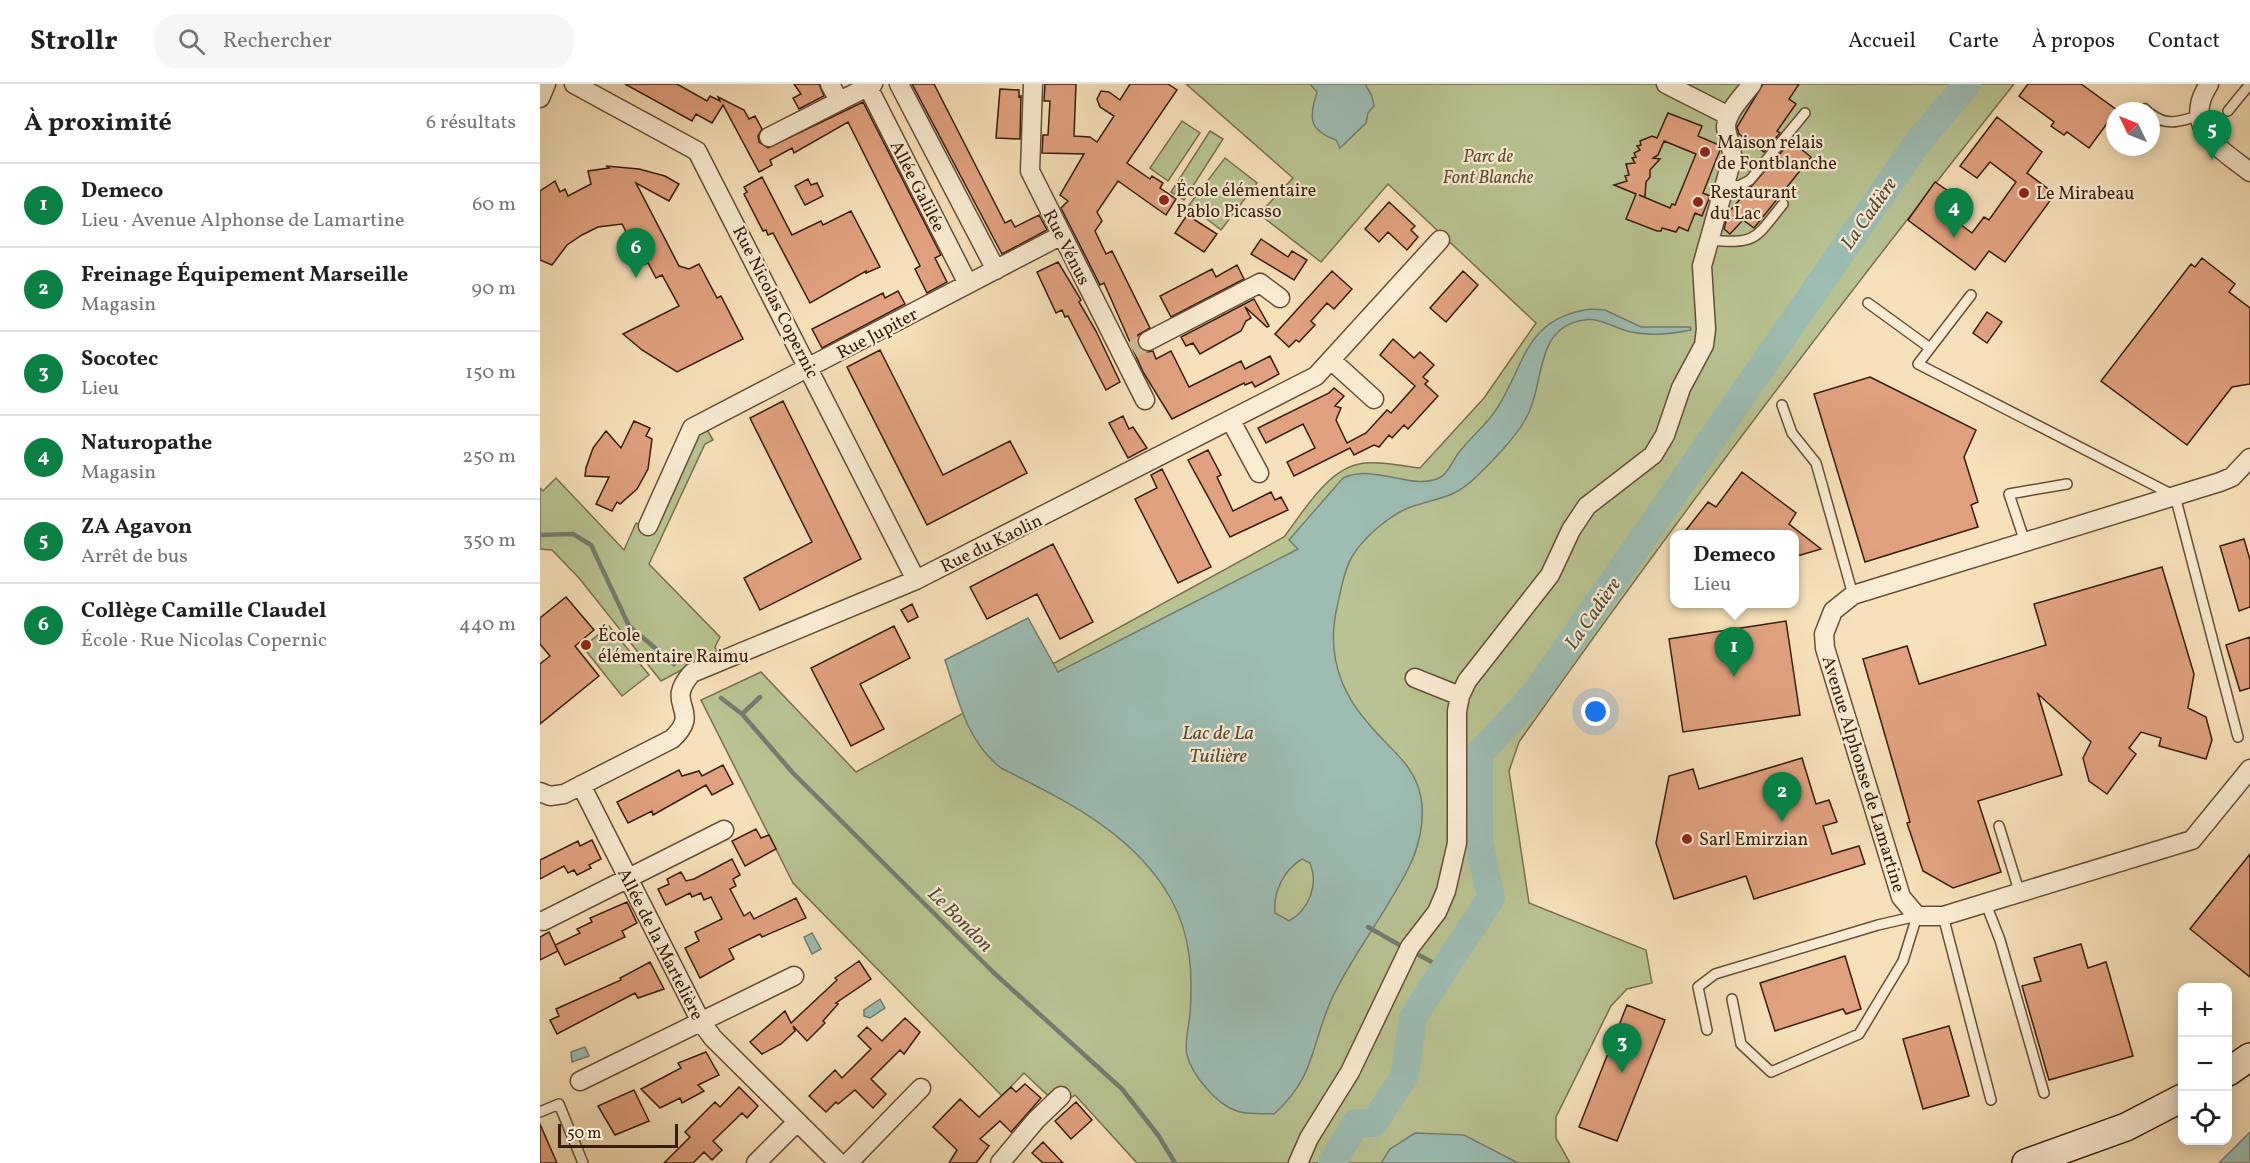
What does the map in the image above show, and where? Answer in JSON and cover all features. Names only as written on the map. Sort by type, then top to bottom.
[{"type":"main road","points":[[2232,1069],[2250,1057]]},
{"type":"main road","points":[[2026,1163],[2126,1127],[2178,1100]]},
{"type":"street","points":[[540,98],[546,84]]},
{"type":"street","name":"Rue Nicolas Copernic","points":[[574,84],[697,151],[916,580]]},
{"type":"street","points":[[830,84],[839,101]]},
{"type":"street","name":"Allée Galilée","points":[[899,84],[996,270]]},
{"type":"street","name":"Rue Vénus","points":[[1033,84],[1030,171],[1060,236],[1134,349],[1145,400]]},
{"type":"street","points":[[1666,84],[1729,116]]},
{"type":"street","points":[[1298,1163],[1309,1138],[1355,1062],[1410,947],[1437,912],[1446,891],[1457,843],[1456,735],[1460,696],[1467,681],[1550,575],[1570,530],[1587,506],[1653,455],[1665,435],[1682,388],[1704,345],[1706,329],[1702,266],[1733,147],[1726,127],[1729,116],[1752,84]]},
{"type":"street","points":[[2209,84],[2200,98],[2198,116],[2205,133],[2250,172]]},
{"type":"street","points":[[769,137],[871,85]]},
{"type":"street","name":"Allée Galilée","points":[[871,85],[968,284]]},
{"type":"street","name":"Rue Jupiter","points":[[648,526],[692,428],[1060,236]]},
{"type":"street","name":"Rue du Kaolin","points":[[540,792],[550,796],[560,795],[672,739],[683,729],[687,718],[679,693],[687,679],[916,580],[1316,376],[1440,240]]},
{"type":"street","points":[[1134,349],[1260,283],[1280,298]]},
{"type":"street","points":[[1331,360],[1374,399]]},
{"type":"street","points":[[1231,421],[1258,473]]},
{"type":"street","name":"Avenue Alphonse de Lamartine","points":[[1917,916],[1901,897],[1825,648],[1824,634],[1833,611],[1853,595],[2220,482],[2246,470]]},
{"type":"street","points":[[1415,678],[1460,696]]},
{"type":"street","points":[[1917,916],[1943,916],[2192,840],[2250,769]]},
{"type":"street","name":"Allée de la Martelière","points":[[581,785],[701,1022],[713,1038],[839,1163]]},
{"type":"street","points":[[543,921],[724,830]]},
{"type":"street","points":[[580,1081],[794,976]]},
{"type":"street","points":[[848,1163],[921,1088]]},
{"type":"street","points":[[1000,1163],[1036,1120],[1061,1096]]},
{"type":"street","points":[[756,1163],[797,1122]]},
{"type":"lane","points":[[2228,111],[2250,84]]},
{"type":"lane","points":[[1725,184],[1739,186],[1750,180],[1805,114]]},
{"type":"lane","points":[[2160,121],[2172,124],[2198,116]]},
{"type":"lane","points":[[1709,240],[1743,243],[1750,240],[1757,236],[1783,204]]},
{"type":"lane","points":[[1971,295],[1918,364],[2175,496],[2238,737]]},
{"type":"lane","points":[[1868,303],[1930,348]]},
{"type":"lane","points":[[1782,405],[1792,434],[1816,463],[1853,595]]},
{"type":"lane","points":[[2025,542],[2009,494],[2067,483]]},
{"type":"lane","points":[[1999,826],[2020,894]]},
{"type":"lane","points":[[1986,904],[2000,940],[2044,1092]]},
{"type":"lane","points":[[1732,999],[1741,1044],[1771,1072],[1859,1034],[1903,961],[1917,916]]},
{"type":"lane","points":[[1707,1030],[1698,987],[1715,974],[1878,925],[1917,916]]},
{"type":"lane","points":[[1943,916],[1991,1100]]},
{"type":"lane","points":[[540,1112],[559,1104],[583,1163]]},
{"type":"green space","name":"Parc de Font Blanche","points":[[1186,84],[2014,84],[1887,246],[1673,530],[1670,530],[1670,533],[1519,742],[1509,771],[1529,903],[1646,950],[1652,983],[1627,989],[1611,1006],[1556,1117],[1556,1138],[1570,1163],[1137,1163],[1075,1095],[1059,1106],[1024,1073],[1002,1096],[793,883],[701,700],[761,672],[856,772],[1284,537],[1318,491],[1340,472],[1365,463],[1386,463],[1420,468],[1484,398],[1536,323],[1388,184],[1321,262],[1259,214],[1293,178]]},
{"type":"green space","points":[[1182,121],[1200,133],[1168,181],[1150,168]]},
{"type":"green space","points":[[1210,131],[1223,139],[1184,200],[1171,192]]},
{"type":"green space","points":[[1225,158],[1257,183],[1221,230],[1189,205]]},
{"type":"green space","points":[[706,428],[713,440],[705,444],[649,564],[720,637],[715,647],[717,651],[661,681],[579,578],[552,550],[540,549],[540,488],[543,491],[556,478],[624,550],[636,523],[654,532],[697,433]]},
{"type":"green space","points":[[609,626],[649,675],[622,696],[583,647]]},
{"type":"water","points":[[1310,84],[1365,84],[1372,96],[1374,106],[1368,113],[1366,123],[1340,148],[1336,140],[1320,132],[1313,122],[1317,92]]},
{"type":"water","name":"Lac de La Tuilière","points":[[1591,309],[1605,310],[1641,327],[1690,327],[1691,330],[1646,334],[1590,320],[1568,325],[1556,334],[1548,345],[1536,391],[1525,420],[1495,458],[1461,489],[1448,496],[1408,508],[1390,518],[1373,532],[1353,555],[1343,580],[1334,623],[1333,639],[1338,669],[1349,697],[1376,732],[1407,766],[1418,786],[1422,815],[1418,842],[1413,859],[1400,883],[1334,994],[1312,1057],[1298,1086],[1274,1114],[1241,1112],[1229,1108],[1206,1088],[1194,1071],[1187,1055],[1191,970],[1187,941],[1171,899],[1156,876],[1118,837],[1074,807],[1001,768],[989,757],[965,719],[945,660],[1028,618],[1058,672],[1298,549],[1289,540],[1343,478],[1356,474],[1368,474],[1430,481],[1441,477],[1460,451],[1496,410],[1539,333],[1552,322],[1569,314]],"holes":[[[1302,859],[1310,863],[1313,871],[1313,888],[1302,910],[1289,921],[1275,913],[1278,889],[1285,875]]]},
{"type":"water","points":[[812,933],[821,949],[812,954],[804,937]]},
{"type":"water","points":[[880,999],[885,1008],[870,1018],[864,1016],[864,1010]]},
{"type":"water","points":[[585,1047],[589,1056],[572,1062],[571,1052]]},
{"type":"water","points":[[2250,1132],[2250,1163],[2219,1163]]},
{"type":"water","points":[[1415,1133],[1464,1135],[1518,1163],[1381,1163],[1390,1149]]},
{"type":"building","points":[[625,84],[677,84],[707,101],[710,96],[720,101],[718,97],[744,110],[749,119],[755,116],[762,129],[758,136],[759,142],[768,148],[863,102],[941,255],[935,258],[947,282],[927,293],[915,269],[920,266],[848,122],[794,153],[792,148],[770,160],[772,165],[759,172],[723,105],[712,123],[696,114],[692,121]]},
{"type":"building","points":[[794,84],[819,84],[824,96],[799,109],[793,98],[801,94]]},
{"type":"building","points":[[912,84],[934,84],[1005,223],[1011,220],[1015,227],[1039,215],[1047,230],[1002,254]]},
{"type":"building","points":[[1045,84],[1076,84],[1074,136],[1090,137],[1097,142],[1114,116],[1100,107],[1097,99],[1101,91],[1109,92],[1120,100],[1130,84],[1168,84],[1177,90],[1127,163],[1150,179],[1152,176],[1163,183],[1160,188],[1176,199],[1166,215],[1118,181],[1097,212],[1102,221],[1095,231],[1106,254],[1112,251],[1150,328],[1138,335],[1138,347],[1147,352],[1153,351],[1156,359],[1171,351],[1189,387],[1241,361],[1245,369],[1270,356],[1279,374],[1255,387],[1252,382],[1245,385],[1244,383],[1172,419],[1143,372],[1104,283],[1100,285],[1061,208],[1068,201],[1060,195],[1084,154],[1042,153],[1043,135],[1048,135],[1050,101],[1044,101]]},
{"type":"building","points":[[1763,84],[1799,84],[1789,99],[1796,104],[1777,131],[1780,133],[1764,152],[1739,134],[1737,127]]},
{"type":"building","points":[[2028,84],[2081,84],[2106,102],[2106,125],[2089,148],[2067,132],[2064,135],[2051,126],[2054,122],[2019,96]]},
{"type":"building","points":[[1000,89],[1019,90],[1019,97],[1021,96],[1020,139],[996,138]]},
{"type":"building","points":[[1668,113],[1702,126],[1698,136],[1719,145],[1720,150],[1703,193],[1710,196],[1702,216],[1695,213],[1688,231],[1679,227],[1676,232],[1662,228],[1661,231],[1657,231],[1626,219],[1636,194],[1614,185],[1627,181],[1625,176],[1629,175],[1626,164],[1635,163],[1632,158],[1636,157],[1634,153],[1640,150],[1637,146],[1641,145],[1640,141],[1652,136],[1657,138]],"holes":[[[1664,141],[1696,154],[1675,205],[1672,204],[1670,208],[1639,195],[1645,197],[1650,170],[1660,159],[1653,158],[1658,155]]]},
{"type":"building","name":"Le Mirabeau","points":[[1997,117],[2042,152],[2027,173],[2055,194],[2005,262],[1989,251],[1975,270],[1908,220],[1935,182],[1960,199],[1948,215],[1972,233],[1984,217],[1989,220],[2016,182],[1990,162],[1977,178],[1960,166]]},
{"type":"building","points":[[1791,141],[1811,157],[1754,228],[1743,220],[1730,234],[1724,229],[1728,213]]},
{"type":"building","points":[[606,166],[639,169],[665,176],[679,184],[669,201],[636,183],[679,266],[689,269],[699,264],[717,298],[721,296],[743,339],[677,372],[642,350],[623,334],[679,306],[662,275],[656,278],[648,263],[643,265],[622,224],[598,227],[582,235],[567,245],[552,265],[540,260],[540,191],[555,181],[560,192],[565,189],[568,196],[591,184],[588,171],[609,168]]},
{"type":"building","points":[[762,177],[792,235],[821,221],[823,225],[851,211],[880,267],[866,273],[866,271],[810,303],[773,233],[768,235],[766,230],[763,231],[744,194],[747,192],[744,187]]},
{"type":"building","points":[[808,179],[811,185],[817,183],[823,196],[805,205],[795,186]]},
{"type":"building","points":[[1389,202],[1415,226],[1411,230],[1418,237],[1407,250],[1388,232],[1379,242],[1365,229]]},
{"type":"building","points":[[1187,215],[1217,234],[1204,252],[1175,233]]},
{"type":"building","points":[[1261,239],[1288,257],[1292,251],[1307,260],[1294,280],[1251,254]]},
{"type":"building","points":[[2202,258],[2235,284],[2229,292],[2250,308],[2250,384],[2232,387],[2187,445],[2101,381],[2191,264],[2195,267]]},
{"type":"building","points":[[1058,262],[1081,300],[1079,302],[1096,331],[1120,382],[1106,390],[1068,316],[1065,317],[1062,310],[1056,313],[1037,272]]},
{"type":"building","points":[[1237,265],[1244,279],[1171,317],[1160,296],[1212,269],[1216,277]]},
{"type":"building","points":[[1332,271],[1352,289],[1334,309],[1327,303],[1311,321],[1315,325],[1299,342],[1296,340],[1289,347],[1275,334]]},
{"type":"building","points":[[1463,271],[1478,285],[1446,322],[1430,308]]},
{"type":"building","points":[[898,291],[905,304],[822,348],[812,329],[883,293],[885,298]]},
{"type":"building","points":[[1254,299],[1269,326],[1267,327],[1245,307],[1251,318],[1246,321],[1241,331],[1200,354],[1193,343],[1186,346],[1181,337]]},
{"type":"building","points":[[1987,312],[2002,322],[1987,343],[1973,333]]},
{"type":"building","points":[[1393,339],[1414,358],[1420,352],[1434,365],[1423,377],[1428,381],[1425,384],[1438,396],[1408,429],[1404,425],[1392,438],[1389,435],[1379,447],[1374,445],[1354,455],[1350,448],[1294,476],[1287,462],[1315,448],[1303,424],[1266,443],[1258,428],[1329,393],[1334,388],[1344,396],[1335,406],[1341,408],[1336,420],[1347,443],[1366,433],[1387,410],[1391,413],[1415,386],[1380,355]]},
{"type":"building","points":[[880,350],[943,475],[1010,441],[1027,473],[927,525],[847,367]]},
{"type":"building","points":[[1870,377],[1976,430],[1964,457],[1978,502],[1971,505],[1978,527],[1865,562],[1814,394]]},
{"type":"building","points":[[783,401],[861,559],[760,610],[744,578],[812,542],[750,418]]},
{"type":"building","points":[[1123,416],[1129,429],[1133,427],[1147,448],[1128,458],[1109,423]]},
{"type":"building","points":[[634,421],[650,428],[646,436],[652,439],[648,469],[637,489],[620,504],[617,502],[612,511],[596,504],[609,477],[585,476],[586,468],[593,448],[606,431],[621,448]]},
{"type":"building","points":[[1208,450],[1221,475],[1217,477],[1233,511],[1271,492],[1275,500],[1281,497],[1288,510],[1230,537],[1188,460]]},
{"type":"building","points":[[1162,469],[1211,567],[1178,583],[1135,499],[1157,488],[1151,475]]},
{"type":"building","points":[[1742,472],[1796,513],[1789,524],[1797,530],[1686,530],[1708,502],[1716,507]]},
{"type":"building","points":[[1799,532],[1821,549],[1799,556]]},
{"type":"building","points":[[2244,539],[2250,560],[2250,607],[2239,611],[2220,546]]},
{"type":"building","points":[[1053,544],[1093,622],[1060,639],[1037,594],[987,619],[970,587]]},
{"type":"building","points":[[2162,567],[2194,674],[2188,708],[2206,717],[2212,740],[2206,759],[2159,746],[2161,738],[2141,732],[2129,748],[2136,754],[2107,794],[2089,781],[2083,758],[2091,742],[2038,694],[2062,775],[1978,801],[2001,872],[1953,888],[1923,871],[1907,823],[1910,822],[1863,659],[1907,646],[1919,684],[2046,645],[2034,604]]},
{"type":"building","points":[[566,597],[594,630],[575,646],[599,676],[540,724],[540,664],[550,656],[540,644],[540,618]]},
{"type":"building","points":[[912,604],[918,617],[908,622],[901,610]]},
{"type":"building","points":[[1786,621],[1800,715],[1683,732],[1669,639]]},
{"type":"building","points":[[894,626],[910,658],[860,684],[884,729],[851,746],[811,668]]},
{"type":"building","points":[[2250,637],[2250,688],[2240,691],[2226,645]]},
{"type":"building","points":[[1802,758],[1816,804],[1829,800],[1837,822],[1823,826],[1832,854],[1859,846],[1865,864],[1754,899],[1746,876],[1674,899],[1656,843],[1669,776],[1693,769],[1699,789]]},
{"type":"building","points":[[723,765],[733,784],[712,795],[706,785],[653,815],[652,811],[628,823],[617,802],[679,770],[682,776],[699,771],[702,776]]},
{"type":"building","points":[[756,829],[761,838],[769,835],[776,849],[745,866],[732,841]]},
{"type":"building","points":[[592,840],[601,859],[589,865],[591,868],[577,875],[574,870],[568,873],[564,866],[540,879],[540,860],[578,841],[580,846]]},
{"type":"building","points":[[2250,854],[2250,977],[2190,929]]},
{"type":"building","points":[[732,859],[740,875],[733,879],[736,886],[730,889],[744,916],[750,912],[754,919],[796,898],[806,918],[762,937],[760,934],[729,949],[734,959],[700,978],[685,948],[699,941],[695,932],[722,919],[711,897],[704,900],[701,893],[692,897],[690,893],[666,905],[658,889],[669,884],[667,879],[681,872],[686,881],[694,879]]},
{"type":"building","points":[[627,902],[637,923],[622,931],[625,937],[565,965],[555,945],[580,933],[577,929],[592,922],[590,918]]},
{"type":"building","points":[[549,932],[558,951],[540,960],[540,937]]},
{"type":"building","points":[[2081,944],[2088,968],[2106,962],[2133,1056],[2049,1080],[2022,986],[2041,981],[2034,958]]},
{"type":"building","points":[[1845,956],[1861,1009],[1846,1014],[1843,1009],[1775,1031],[1760,983]]},
{"type":"building","points":[[859,961],[871,979],[836,1003],[838,1004],[823,1021],[825,1023],[807,1041],[793,1026],[795,1031],[781,1044],[762,1054],[750,1042],[785,1011],[791,1023],[837,980],[835,978]]},
{"type":"building","points":[[650,962],[664,989],[638,998],[635,993],[557,1034],[550,1020],[559,1016],[556,1009],[621,980],[620,978]]},
{"type":"building","points":[[1627,1005],[1665,1020],[1617,1141],[1579,1127]]},
{"type":"building","points":[[905,1018],[920,1032],[904,1054],[900,1050],[871,1079],[886,1094],[873,1108],[855,1090],[838,1104],[836,1102],[826,1112],[809,1096],[835,1070],[842,1078],[871,1049],[858,1036],[867,1027],[882,1041]]},
{"type":"building","points":[[1949,1026],[1969,1096],[1923,1109],[1903,1039]]},
{"type":"building","points":[[706,1052],[719,1075],[698,1085],[704,1091],[682,1103],[680,1098],[660,1108],[641,1089],[681,1068],[678,1063]]},
{"type":"building","points":[[1025,1084],[1041,1098],[1011,1132],[1000,1121],[980,1139],[989,1146],[976,1163],[949,1163],[957,1150],[933,1127],[960,1099],[979,1117],[1011,1087],[1016,1092]]},
{"type":"building","points":[[739,1087],[758,1106],[747,1118],[742,1113],[713,1141],[722,1150],[712,1160],[704,1152],[693,1163],[664,1163],[690,1137],[685,1132],[715,1102],[720,1107]]},
{"type":"building","points":[[634,1090],[649,1121],[615,1135],[598,1106]]},
{"type":"building","points":[[1076,1102],[1092,1120],[1071,1139],[1055,1121]]},
{"type":"building","points":[[540,1124],[557,1163],[540,1163]]},
{"type":"building","points":[[1043,1142],[1063,1163],[1043,1163],[1032,1153]]},
{"type":"waterway","name":"La Cadière","points":[[1332,1163],[1356,1123],[1374,1123],[1405,1075],[1413,1017],[1491,898],[1479,841],[1479,754],[1535,694],[1918,142],[1967,84]]},
{"type":"waterway","name":"Le Bondon","points":[[540,535],[573,534],[591,545],[629,626],[674,664]]},
{"type":"waterway","points":[[742,714],[760,697]]},
{"type":"waterway","name":"Le Bondon","points":[[721,698],[742,714],[793,773],[993,972],[1122,1089],[1158,1135],[1175,1163]]},
{"type":"waterway","points":[[1368,927],[1403,947]]},
{"type":"waterway","points":[[1417,954],[1445,969]]},
{"type":"tunnel","points":[[1133,350],[1148,341]]},
{"type":"place","name":"Maison relais de Fontblanche","points":[[1705,152]]},
{"type":"place","name":"ZA Agavon","points":[[2212,160]]},
{"type":"place","name":"Le Mirabeau","points":[[2024,193]]},
{"type":"place","name":"École élémentaire Pablo Picasso","points":[[1164,200]]},
{"type":"place","name":"Restaurant du Lac","points":[[1698,202]]},
{"type":"place","name":"Naturopathe","points":[[1954,238]]},
{"type":"place","name":"Collège Camille Claudel","points":[[636,278]]},
{"type":"place","name":"École élémentaire Raimu","points":[[586,645]]},
{"type":"place","name":"Demeco","points":[[1734,677]]},
{"type":"place","name":"Freinage Équipement Marseille","points":[[1782,822]]},
{"type":"place","name":"Sarl Emirzian","points":[[1687,839]]},
{"type":"place","name":"Socotec","points":[[1622,1073]]}]
